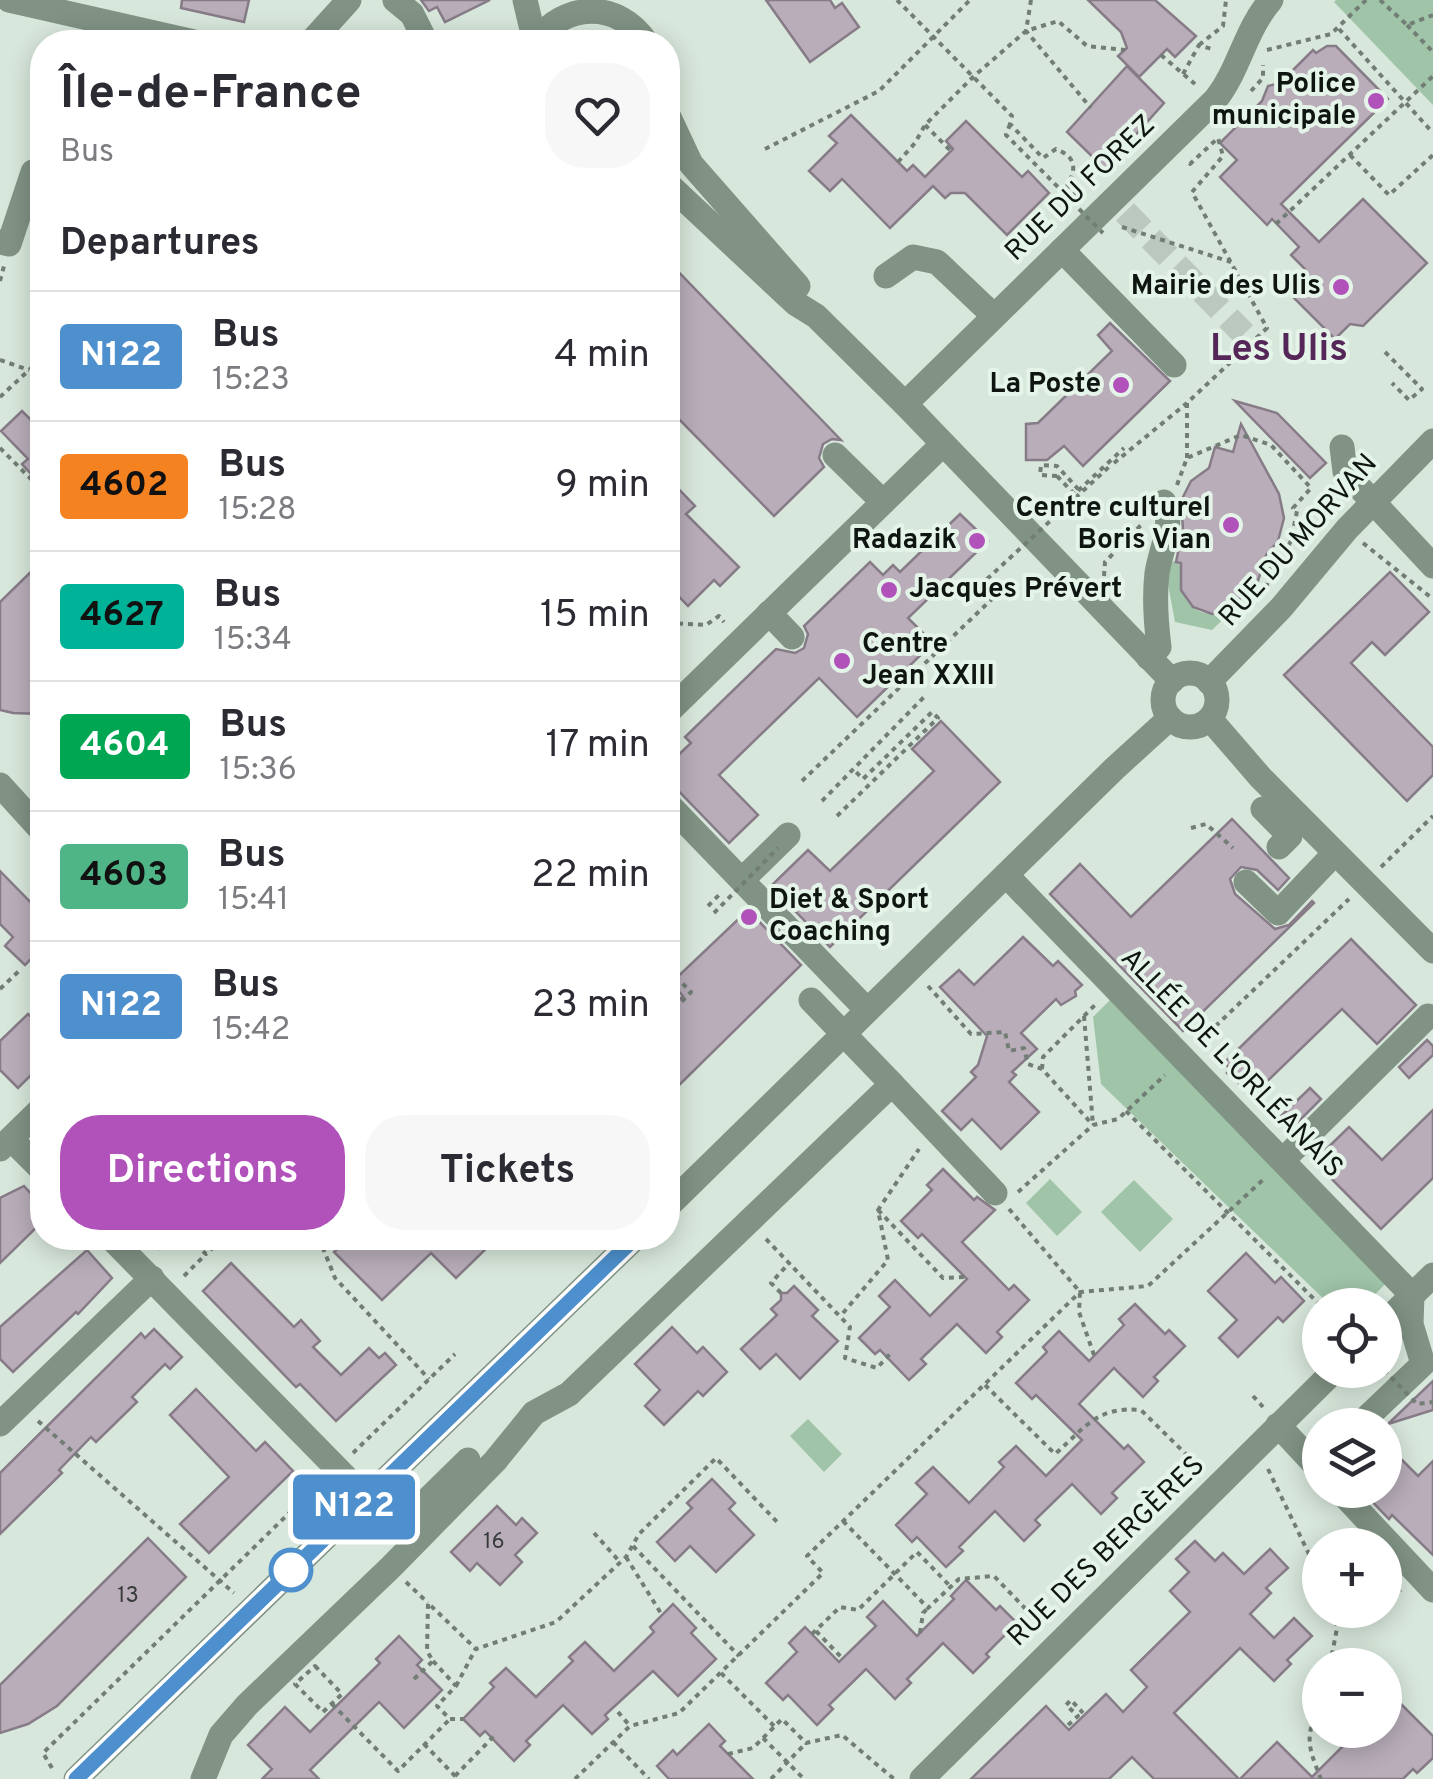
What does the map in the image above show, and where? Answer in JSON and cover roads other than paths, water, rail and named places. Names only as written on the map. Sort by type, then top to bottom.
[{"type":"street","points":[[9,0],[141,30]]},
{"type":"street","points":[[322,30],[349,0]]},
{"type":"street","points":[[395,0],[412,14],[420,30]]},
{"type":"street","points":[[525,0],[532,30]]},
{"type":"street","points":[[640,0],[643,30]]},
{"type":"street","name":"RUE DU FOREZ","points":[[906,404],[1062,250],[1118,207],[1216,99],[1252,54],[1250,30],[1271,0]]},
{"type":"street","points":[[546,30],[572,6],[609,12],[636,30]]},
{"type":"street","points":[[680,141],[691,164],[803,292],[816,316]]},
{"type":"street","points":[[2,254],[30,181]]},
{"type":"street","points":[[680,195],[795,304],[816,316],[906,404],[1172,681]]},
{"type":"street","points":[[1062,250],[1174,365]]},
{"type":"street","points":[[886,276],[913,257],[937,262],[994,316]]},
{"type":"street","name":"RUE DU MORVAN","points":[[1209,682],[1282,608],[1347,529],[1433,441]]},
{"type":"street","points":[[680,700],[943,444]]},
{"type":"street","points":[[1342,447],[1345,472],[1433,566]]},
{"type":"street","points":[[836,455],[883,502]]},
{"type":"street","points":[[1148,657],[1159,647],[1155,613],[1157,574],[1170,516],[1164,502]]},
{"type":"street","points":[[768,613],[792,637]]},
{"type":"street","points":[[1190,674],[1209,682],[1217,704],[1210,719],[1186,726],[1170,718],[1164,698],[1172,681],[1190,674]]},
{"type":"street","points":[[680,1194],[1170,718]]},
{"type":"street","points":[[1210,719],[1252,768],[1433,951]]},
{"type":"street","points":[[0,786],[30,816]]},
{"type":"street","points":[[1262,809],[1290,836],[1279,847]]},
{"type":"street","points":[[680,816],[867,1010]]},
{"type":"street","points":[[742,880],[783,842]]},
{"type":"street","points":[[1246,882],[1278,913],[1335,853]]},
{"type":"street","name":"ALLÉE DE L'ORLÉANAIS","points":[[1006,875],[1412,1295]]},
{"type":"street","points":[[811,1000],[995,1193]]},
{"type":"street","points":[[1283,1160],[1428,1016]]},
{"type":"street","points":[[203,1779],[220,1735],[247,1705],[495,1461],[534,1413],[568,1394],[892,1084]]},
{"type":"street","points":[[30,1120],[6,1144],[30,1161]]},
{"type":"street","points":[[128,1250],[160,1273],[365,1497]]},
{"type":"street","points":[[64,1774],[365,1497],[623,1250]]},
{"type":"street","points":[[0,1424],[160,1273]]},
{"type":"street","points":[[1402,1305],[1433,1275]]},
{"type":"street","points":[[1378,1408],[1423,1364],[1411,1324],[1412,1295]]},
{"type":"street","name":"RUE DES BERGÈRES","points":[[922,1779],[1258,1446],[1271,1417],[1310,1388]]},
{"type":"street","points":[[1271,1417],[1302,1449]]},
{"type":"street","points":[[415,1541],[412,1516],[468,1460]]},
{"type":"street","points":[[1355,1508],[1433,1590]]},
{"type":"tunnel","points":[[1125,212],[1244,334]]},
{"type":"place","name":"Police municipale","points":[[1376,101]]},
{"type":"place","name":"Mairie des Ulis","points":[[1341,287]]},
{"type":"place","name":"La Poste","points":[[1121,385]]},
{"type":"place","name":"Centre culturel Boris Vian","points":[[1231,525]]},
{"type":"place","name":"Radazik","points":[[977,541]]},
{"type":"place","name":"Jacques Prévert","points":[[889,590]]},
{"type":"place","name":"Centre Jean XXIII","points":[[842,661]]},
{"type":"place","name":"Diet & Sport Coaching","points":[[749,917]]},
{"type":"district","name":"Les Ulis","points":[[1279,350]]}]
